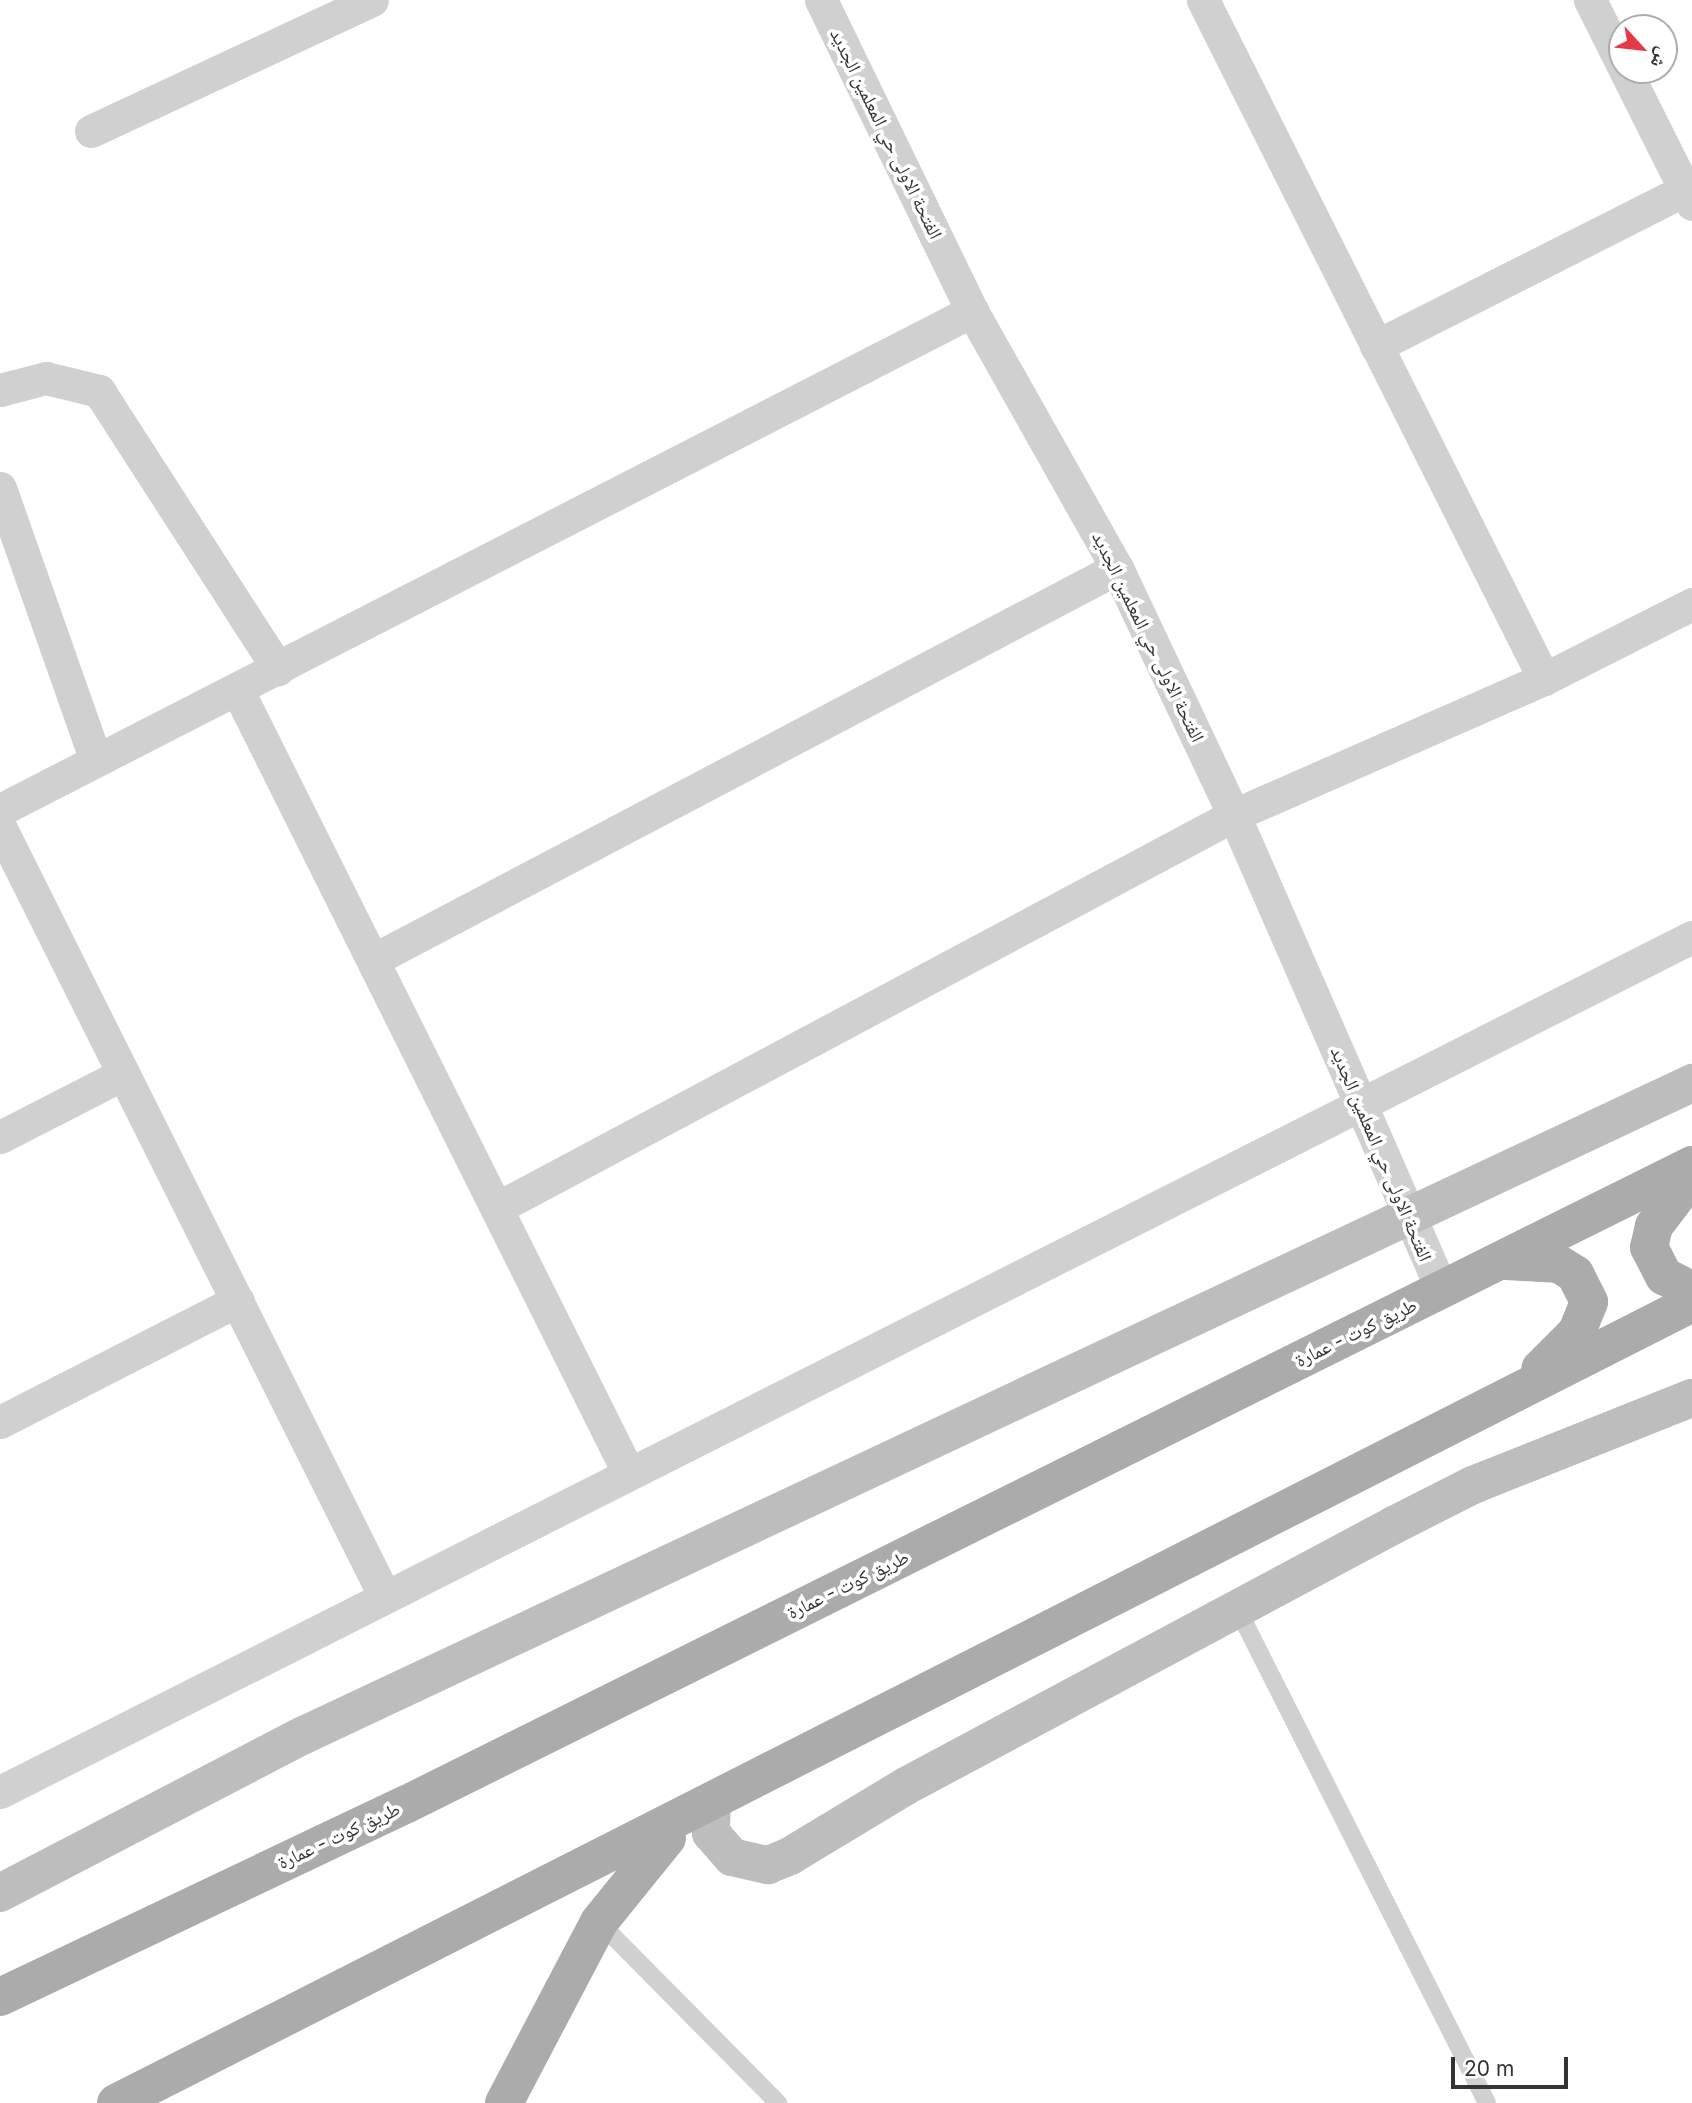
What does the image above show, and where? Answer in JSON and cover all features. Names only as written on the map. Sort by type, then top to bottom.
[{"type":"main road","name":"طريق كوت - عمارة","points":[[0,1997],[407,1804],[1692,1165]]},
{"type":"main road","points":[[1692,1176],[1654,1226],[1649,1247],[1664,1276],[1692,1290]]},
{"type":"main road","points":[[1456,1423],[1545,1365],[1586,1318],[1584,1287],[1559,1264],[1499,1263]]},
{"type":"main road","points":[[116,2103],[1692,1303]]},
{"type":"main road","points":[[504,2103],[599,1922],[631,1875],[702,1807]]},
{"type":"street","points":[[91,131],[372,0]]},
{"type":"street","name":"الفتحة الاولى حي المعلمين الجديد","points":[[821,0],[972,311],[1117,568],[1234,815],[1360,1104],[1406,1218],[1442,1290]]},
{"type":"street","points":[[1203,0],[1544,679]]},
{"type":"street","points":[[1590,0],[1608,36]]},
{"type":"street","points":[[1377,346],[1688,197],[1632,84]]},
{"type":"street","points":[[0,810],[972,311]]},
{"type":"street","points":[[0,390],[46,378],[99,391],[278,669]]},
{"type":"street","points":[[0,488],[96,761]]},
{"type":"street","points":[[373,960],[1117,568]]},
{"type":"street","points":[[497,1208],[1234,815],[1544,679],[1692,604]]},
{"type":"street","points":[[237,690],[629,1474]]},
{"type":"street","points":[[0,827],[385,1597]]},
{"type":"street","points":[[0,1792],[1692,937]]},
{"type":"street","points":[[0,1137],[123,1074]]},
{"type":"street","points":[[0,1893],[304,1735],[1692,1083]]},
{"type":"street","points":[[0,1422],[238,1300]]},
{"type":"street","points":[[702,1807],[711,1833],[720,1845],[748,1864],[768,1865],[1473,1485],[1692,1398]]},
{"type":"lane","points":[[1238,1610],[1487,2103]]},
{"type":"lane","points":[[599,1922],[778,2103]]}]
